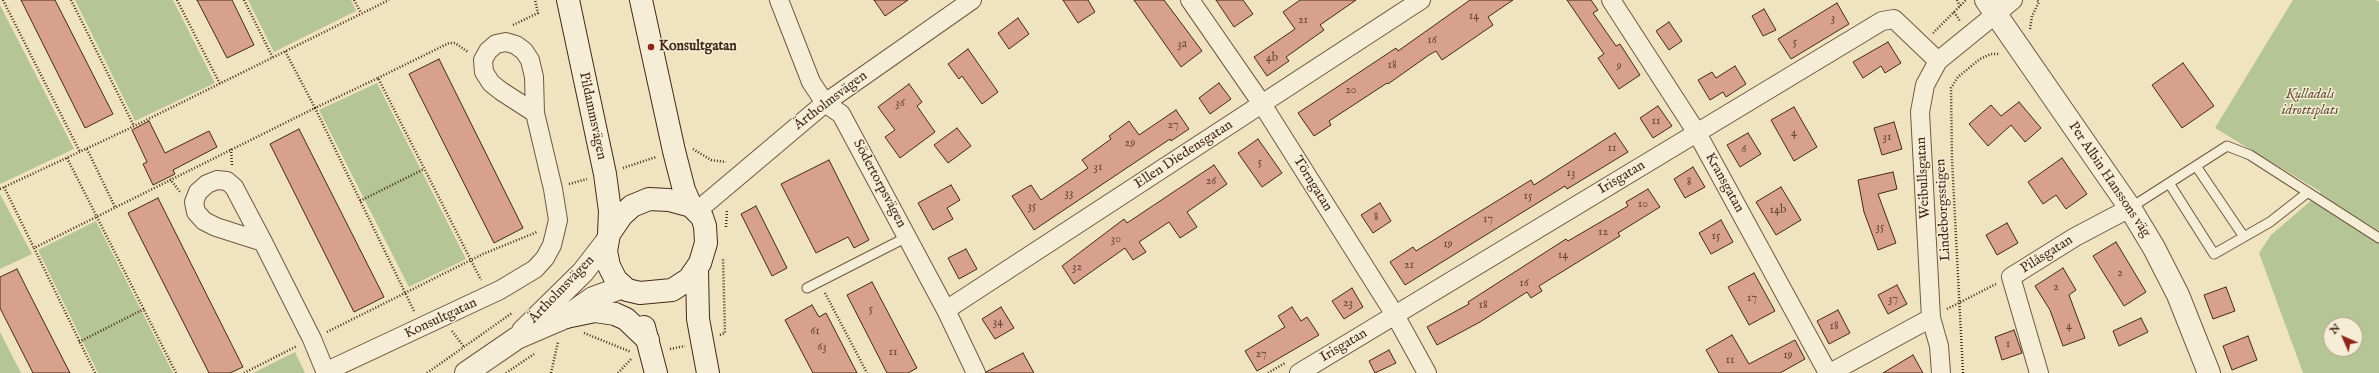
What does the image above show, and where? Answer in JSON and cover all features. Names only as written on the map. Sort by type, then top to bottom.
[{"type":"main road","name":"Pildammsvägen","points":[[568,0],[605,174],[610,211],[608,237]]},
{"type":"main road","points":[[641,0],[674,151],[684,190],[694,209]]},
{"type":"main road","name":"Per Albin Hanssons väg","points":[[1991,7],[2130,208],[2154,248],[2178,295],[2209,373]]},
{"type":"main road","name":"Ärtholmsvägen","points":[[466,373],[517,338],[583,272],[608,237],[622,214],[641,201],[649,199],[669,200],[694,209],[702,217],[706,234],[704,253],[696,270],[689,279],[672,290],[640,294],[625,288],[609,266],[608,237]]},
{"type":"main road","points":[[696,270],[698,319],[708,373]]},
{"type":"main road","name":"Ärtholmsvägen","points":[[517,338],[566,317],[593,298],[625,288]]},
{"type":"main road","points":[[625,288],[632,296],[640,314],[642,346]]},
{"type":"main road","points":[[566,317],[595,311],[615,314],[626,319],[656,373]]},
{"type":"street","name":"Södertorpsvägen","points":[[779,0],[811,82],[825,103],[841,114],[946,310],[976,373]]},
{"type":"street","name":"Ärtholmsvägen","points":[[694,209],[825,103],[972,0]]},
{"type":"street","name":"Törngatan","points":[[1190,0],[1262,104],[1395,315],[1427,373]]},
{"type":"street","name":"Ellen Diedensgatan","points":[[946,310],[1421,0]]},
{"type":"street","name":"Kransgatan","points":[[1611,0],[1697,133],[1829,373]]},
{"type":"street","name":"Weibullsgatan","points":[[1941,373],[1939,346],[1931,318],[1920,112],[1925,86],[1938,61],[1991,7],[2013,0]]},
{"type":"street","name":"Irisgatan","points":[[1299,373],[1882,21],[1894,19],[1920,46],[1938,61]]},
{"type":"street","name":"Konsultgatan","points":[[263,242],[312,339],[326,372],[491,295],[535,269],[545,258],[556,232],[556,202],[535,113],[534,77],[530,60],[524,51],[516,45],[506,42],[496,44],[488,51],[483,60]]},
{"type":"street","points":[[483,60],[484,72],[491,83],[535,113]]},
{"type":"street","name":"Pilåsgatan","points":[[2039,373],[2011,277],[2075,237],[2130,208]]},
{"type":"street","points":[[1829,373],[1931,318]]},
{"type":"lane","points":[[2130,208],[2227,146],[2250,155],[2307,194],[2343,213],[2379,238]]},
{"type":"lane","points":[[2196,166],[2244,237]]},
{"type":"lane","points":[[2169,183],[2214,254],[2270,222],[2307,194]]},
{"type":"lane","points":[[807,288],[907,237]]},
{"type":"path","points":[[3,0],[80,152]]},
{"type":"path","points":[[71,0],[134,126]]},
{"type":"path","points":[[177,0],[220,84]]},
{"type":"path","points":[[244,0],[273,58]]},
{"type":"path","points":[[354,0],[361,13]]},
{"type":"path","points":[[0,189],[87,149],[389,0]]},
{"type":"path","points":[[1957,0],[1960,6]]},
{"type":"path","points":[[1920,46],[1966,0]]},
{"type":"path","points":[[34,248],[314,108],[449,43],[455,43],[483,60]]},
{"type":"path","points":[[285,51],[406,292],[417,317],[424,326]]},
{"type":"path","name":"Lindeborgsstigen","points":[[1963,373],[1952,159],[1950,88],[1958,77],[1980,59],[1997,53],[2002,56]]},
{"type":"path","points":[[378,78],[471,260],[491,295]]},
{"type":"path","points":[[87,149],[115,207]]},
{"type":"path","points":[[231,149],[232,168]]},
{"type":"path","points":[[67,158],[176,373]]},
{"type":"path","points":[[360,201],[424,169]]},
{"type":"path","points":[[170,180],[181,194]]},
{"type":"path","points":[[4,187],[95,373]]},
{"type":"path","points":[[244,373],[471,260],[532,232],[556,232]]},
{"type":"path","points":[[1931,318],[1959,302],[2011,277]]},
{"type":"path","points":[[819,282],[867,373]]},
{"type":"path","points":[[427,373],[518,308]]},
{"type":"path","points":[[79,342],[144,309]]},
{"type":"path","points":[[551,373],[559,340]]},
{"type":"path","points":[[618,373],[628,364],[642,346]]},
{"type":"green space","points":[[75,0],[173,0],[215,83],[135,121]]},
{"type":"green space","points":[[248,0],[351,0],[356,11],[274,52]]},
{"type":"green space","name":"Kulladals idrottsplats","points":[[2293,0],[2376,0],[2379,2],[2379,373],[2303,373],[2259,253],[2271,235],[2321,192],[2215,128]]},
{"type":"green space","points":[[0,5],[74,149],[0,184]]},
{"type":"green space","points":[[377,83],[466,259],[409,287],[319,110]]},
{"type":"green space","points":[[0,194],[32,254],[0,269]]},
{"type":"green space","points":[[96,221],[173,373],[98,373],[38,250]]},
{"type":"green space","points":[[0,332],[21,373],[0,373]]},
{"type":"green space","points":[[295,352],[305,373],[253,373]]},
{"type":"building","points":[[21,0],[55,0],[113,114],[85,128]]},
{"type":"building","points":[[197,0],[232,0],[254,45],[227,58]]},
{"type":"building","points":[[874,0],[908,0],[885,16]]},
{"type":"building","points":[[1063,0],[1088,0],[1095,12],[1078,23]]},
{"type":"building","points":[[1134,0],[1164,0],[1202,51],[1181,67]]},
{"type":"building","points":[[1216,0],[1243,0],[1253,14],[1234,27]]},
{"type":"building","points":[[1300,0],[1356,0],[1320,25],[1324,30],[1286,57],[1289,61],[1267,76],[1254,57],[1295,29],[1283,12]]},
{"type":"building","points":[[1470,0],[1513,0],[1488,17],[1493,25],[1442,60],[1436,51],[1429,55],[1388,84],[1387,83],[1329,121],[1331,125],[1314,136],[1298,113],[1396,48],[1398,51]]},
{"type":"building","points":[[1567,0],[1591,0],[1598,10],[1593,13],[1616,46],[1620,44],[1640,75],[1619,89],[1598,58],[1604,54]]},
{"type":"building","points":[[1837,3],[1849,24],[1791,59],[1778,39]]},
{"type":"building","points":[[1764,9],[1776,30],[1763,36],[1752,16]]},
{"type":"building","points":[[1018,18],[1029,34],[1009,49],[998,33]]},
{"type":"building","points":[[1669,22],[1682,41],[1669,50],[1656,31]]},
{"type":"building","points":[[1888,42],[1901,63],[1885,73],[1881,66],[1863,78],[1853,62]]},
{"type":"building","points":[[968,49],[998,92],[982,104],[962,76],[959,79],[948,64]]},
{"type":"building","points":[[439,59],[523,228],[494,243],[409,74]]},
{"type":"building","points":[[2183,63],[2214,106],[2182,128],[2152,85]]},
{"type":"building","points":[[1735,66],[1746,84],[1726,97],[1723,92],[1710,100],[1698,80],[1712,72],[1716,78]]},
{"type":"building","points":[[1219,83],[1231,99],[1210,114],[1199,98]]},
{"type":"building","points":[[909,84],[922,102],[917,106],[935,132],[900,158],[885,137],[895,130],[878,107]]},
{"type":"building","points":[[2019,102],[2041,128],[2025,142],[2011,125],[1988,146],[1969,124],[1991,105],[2001,116]]},
{"type":"building","points":[[1658,106],[1672,126],[1653,138],[1640,118]]},
{"type":"building","points":[[1794,107],[1817,147],[1794,161],[1771,120]]},
{"type":"building","points":[[1176,110],[1189,129],[1171,141],[1170,139],[1034,230],[1012,196],[1031,185],[1041,200],[1088,168],[1082,160],[1111,139],[1109,136],[1129,121],[1139,135]]},
{"type":"building","points":[[149,121],[165,153],[209,131],[217,147],[173,170],[175,174],[153,185],[143,164],[147,162],[132,130]]},
{"type":"building","points":[[1894,122],[1902,149],[1882,155],[1874,128]]},
{"type":"building","points":[[957,128],[971,146],[948,163],[934,145]]},
{"type":"building","points":[[299,129],[384,297],[354,312],[270,144]]},
{"type":"building","points":[[1615,133],[1628,152],[1567,189],[1565,186],[1405,285],[1390,262],[1413,247],[1416,251],[1531,180],[1534,185]]},
{"type":"building","points":[[1748,133],[1761,154],[1740,167],[1727,145]]},
{"type":"building","points":[[1258,139],[1282,173],[1262,187],[1238,153]]},
{"type":"building","points":[[2062,158],[2087,194],[2066,209],[2056,195],[2043,204],[2028,182]]},
{"type":"building","points":[[829,160],[869,240],[854,248],[848,237],[816,253],[781,184]]},
{"type":"building","points":[[1214,165],[1227,184],[1187,212],[1197,227],[1180,238],[1169,222],[1139,242],[1146,252],[1133,260],[1125,248],[1074,284],[1062,266],[1124,219],[1127,223]]},
{"type":"building","points":[[1693,167],[1705,187],[1685,198],[1674,179]]},
{"type":"building","points":[[1893,172],[1897,189],[1878,194],[1896,243],[1878,250],[1864,212],[1858,180]]},
{"type":"building","points":[[951,185],[960,200],[947,208],[953,219],[933,230],[918,203]]},
{"type":"building","points":[[1781,187],[1801,220],[1776,235],[1756,202]]},
{"type":"building","points":[[1648,189],[1660,207],[1618,233],[1620,236],[1539,286],[1542,291],[1531,298],[1527,292],[1480,322],[1437,345],[1427,327],[1469,304],[1468,302],[1566,239],[1568,241],[1628,206],[1626,202]]},
{"type":"building","points":[[158,198],[243,367],[230,373],[209,373],[128,213]]},
{"type":"building","points":[[1380,203],[1391,221],[1373,233],[1361,215]]},
{"type":"building","points":[[756,206],[787,268],[772,276],[741,214]]},
{"type":"building","points":[[1721,220],[1733,242],[1711,254],[1699,233]]},
{"type":"building","points":[[2007,223],[2018,243],[1997,255],[1986,235]]},
{"type":"building","points":[[2116,242],[2146,292],[2124,306],[2093,256]]},
{"type":"building","points":[[966,249],[977,269],[959,279],[948,258]]},
{"type":"building","points":[[2063,268],[2076,290],[2069,295],[2085,338],[2063,346],[2050,310],[2035,286]]},
{"type":"building","points":[[17,269],[70,373],[33,373],[0,308],[0,277]]},
{"type":"building","points":[[1754,273],[1775,311],[1749,325],[1728,287]]},
{"type":"building","points":[[872,282],[917,368],[908,373],[887,373],[847,295]]},
{"type":"building","points":[[1897,285],[1907,304],[1888,314],[1878,295]]},
{"type":"building","points":[[2226,287],[2235,311],[2213,319],[2204,295]]},
{"type":"building","points":[[1352,288],[1363,307],[1344,319],[1332,301]]},
{"type":"building","points":[[812,305],[819,317],[826,313],[857,373],[813,373],[785,320]]},
{"type":"building","points":[[1001,307],[1014,328],[995,339],[982,319]]},
{"type":"building","points":[[1292,307],[1301,321],[1307,317],[1319,335],[1257,371],[1245,351],[1285,327],[1278,316]]},
{"type":"building","points":[[1838,310],[1850,333],[1829,344],[1817,321]]},
{"type":"building","points":[[2141,318],[2148,332],[2119,346],[2113,331]]},
{"type":"building","points":[[2014,330],[2022,353],[2002,360],[1995,337]]},
{"type":"building","points":[[1732,335],[1749,364],[1795,340],[1805,359],[1780,373],[1719,373],[1706,350]]},
{"type":"building","points":[[2248,336],[2257,360],[2232,370],[2223,346]]},
{"type":"building","points":[[1389,350],[1396,363],[1375,373],[1369,361]]},
{"type":"building","points":[[1023,353],[1034,373],[986,373],[986,372]]},
{"type":"building","points":[[1913,355],[1923,373],[1883,373]]},
{"type":"place","name":"Konsultgatan","points":[[651,47]]}]
